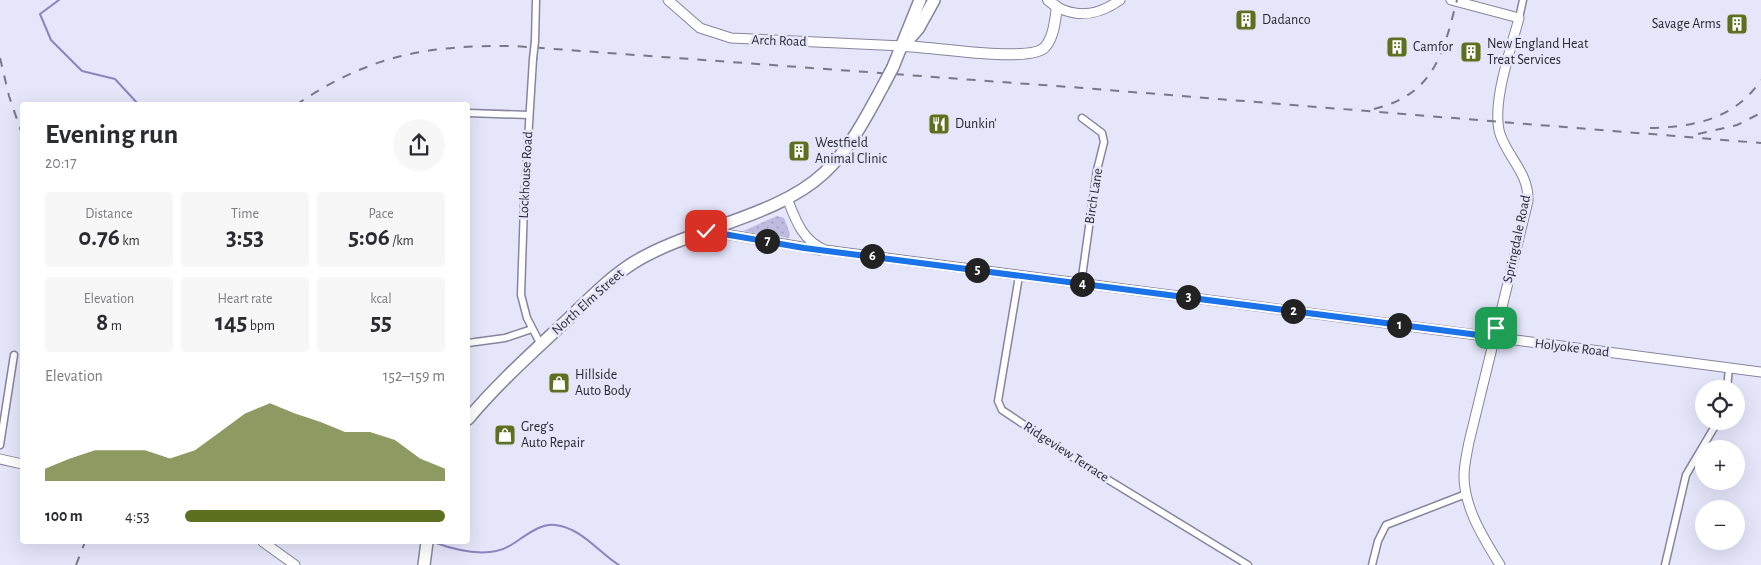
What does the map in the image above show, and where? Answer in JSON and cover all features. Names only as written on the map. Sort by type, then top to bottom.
[{"type":"highway","points":[[903,46],[920,0]]},
{"type":"highway","points":[[903,46],[918,29],[934,0]]},
{"type":"highway","name":"North Elm Street","points":[[470,417],[491,393],[592,294],[625,268],[673,242],[706,231],[787,198],[824,174],[849,146],[903,46]]},
{"type":"highway","points":[[424,565],[427,546]]},
{"type":"main road","points":[[903,46],[1008,55],[1031,54],[1044,48],[1050,37],[1057,7],[1048,0]]},
{"type":"street","name":"Lockhouse Road","points":[[536,0],[521,295],[526,318],[540,345]]},
{"type":"street","name":"Arch Road","points":[[668,0],[700,28],[726,37],[903,46]]},
{"type":"street","points":[[1057,7],[1070,12],[1097,13],[1120,0]]},
{"type":"street","points":[[1451,0],[1519,18]]},
{"type":"street","name":"Springdale Road","points":[[1500,565],[1486,543],[1466,494],[1464,474],[1466,457],[1494,337],[1528,200],[1525,180],[1503,141],[1498,123],[1502,86],[1523,0]]},
{"type":"street","points":[[470,113],[529,115]]},
{"type":"street","name":"Birch Lane","points":[[1081,284],[1097,170],[1104,142],[1102,133],[1082,118]]},
{"type":"street","name":"Holyoke Road","points":[[787,198],[802,233],[814,246],[825,250],[1761,372]]},
{"type":"street","points":[[706,231],[825,250]]},
{"type":"street","name":"Ridgeview Terrace","points":[[1019,276],[998,401],[1002,410],[1106,479],[1248,565]]},
{"type":"street","points":[[470,343],[505,338],[532,329]]},
{"type":"street","points":[[0,445],[14,355]]},
{"type":"street","points":[[1728,380],[1729,368]]},
{"type":"street","points":[[1665,565],[1686,475],[1713,430]]},
{"type":"street","points":[[0,459],[20,464]]},
{"type":"street","points":[[1372,565],[1378,541],[1386,525],[1466,494]]},
{"type":"street","points":[[266,544],[294,565]]},
{"type":"shaded area","points":[[777,216],[784,218],[790,234],[789,238],[743,231]]},
{"type":"waterway","points":[[59,0],[40,14],[51,40],[82,71],[115,79],[136,102]]},
{"type":"waterway","points":[[439,544],[472,552],[493,552],[511,545],[543,526],[555,525],[565,527],[582,536],[619,565]]},
{"type":"railway","points":[[1374,109],[1395,102],[1411,93],[1433,69],[1447,37],[1457,0]]},
{"type":"railway","points":[[301,102],[349,75],[374,64],[400,56],[454,48],[514,46],[1083,88],[1761,143]]},
{"type":"railway","points":[[0,58],[9,96],[20,128]]},
{"type":"railway","points":[[1650,128],[1698,123],[1726,112],[1739,104],[1761,80]]},
{"type":"railway","points":[[1698,134],[1737,125],[1761,113]]},
{"type":"railway","points":[[76,565],[84,544]]},
{"type":"place","name":"Dadanco","points":[[1246,20]]},
{"type":"place","name":"Savage Arms","points":[[1737,24]]},
{"type":"place","name":"Camfor","points":[[1397,47]]},
{"type":"place","name":"New England Heat Treat Services","points":[[1471,52]]},
{"type":"place","name":"Dunkin'","points":[[939,124]]},
{"type":"place","name":"Westfield Animal Clinic","points":[[799,151]]},
{"type":"place","name":"Hillside Auto Body","points":[[559,383]]},
{"type":"place","name":"Greg's Auto Repair","points":[[505,435]]},
{"type":"route","points":[[706,231],[804,248],[1494,337],[1496,328]]}]
